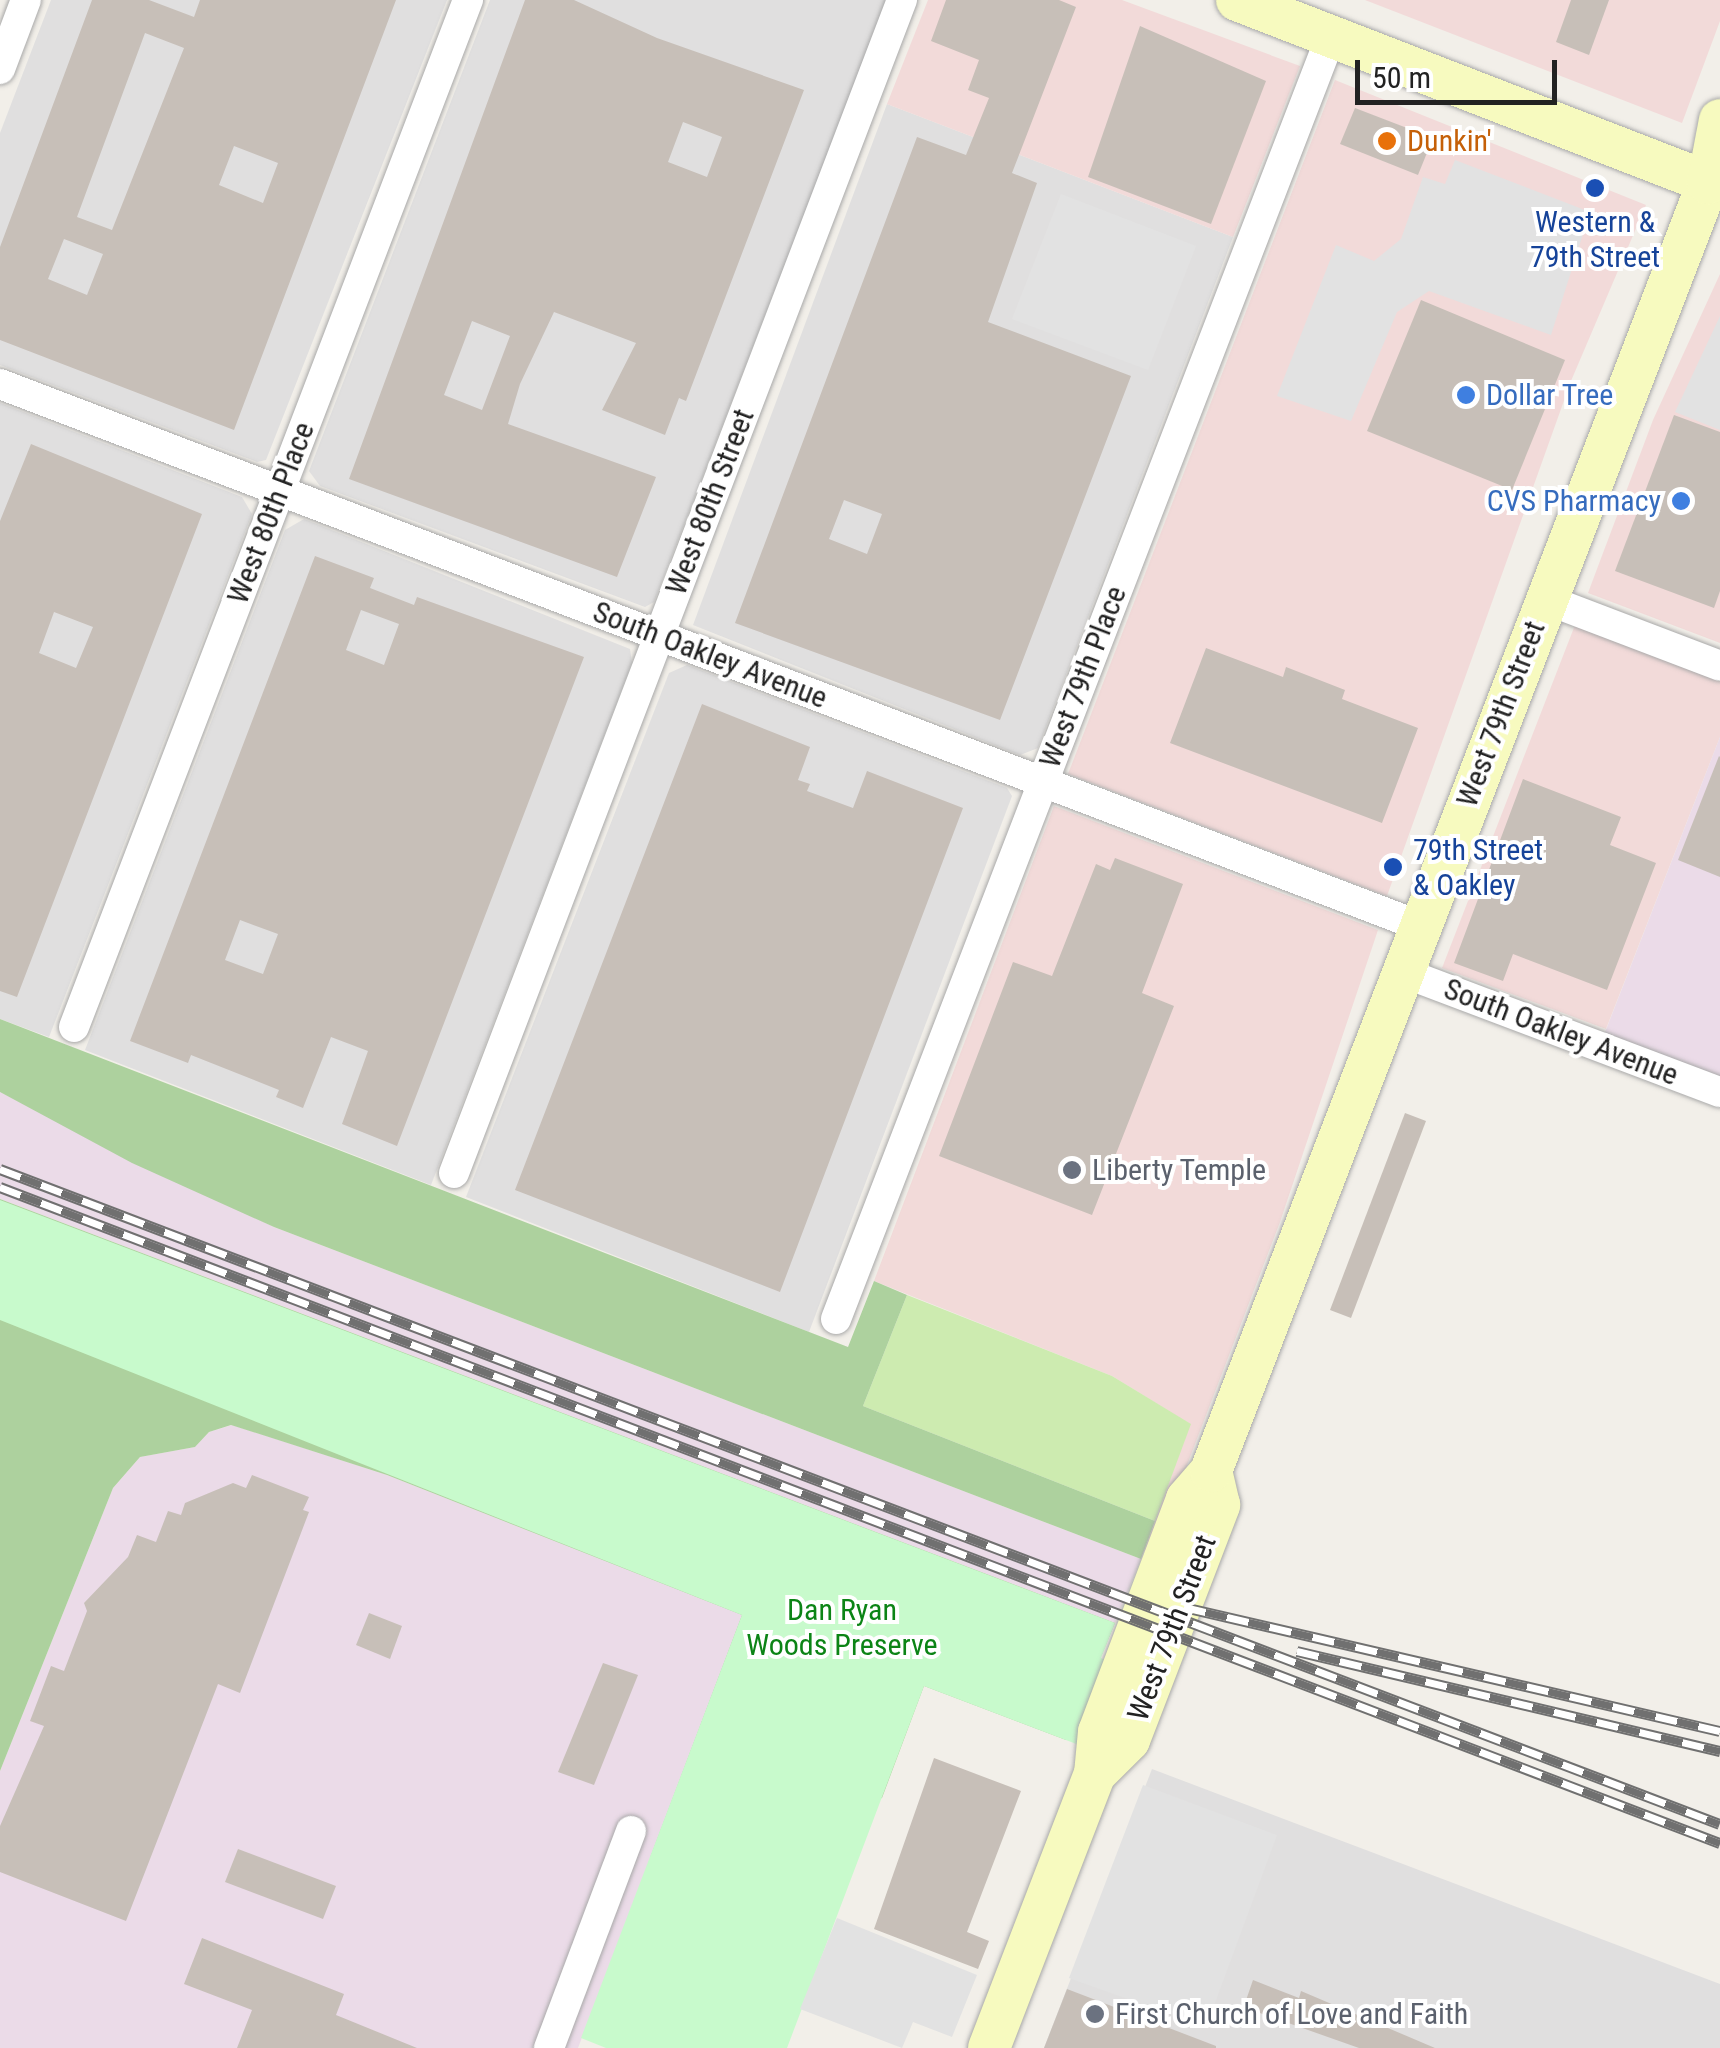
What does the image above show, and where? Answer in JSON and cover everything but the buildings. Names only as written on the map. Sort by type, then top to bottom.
[{"type":"main road","points":[[1237,0],[1716,179]]},
{"type":"main road","name":"West 79th Street","points":[[990,2048],[1095,1774],[1099,1732],[1187,1499],[1211,1471],[1546,599],[1716,179],[1720,120]]},
{"type":"street","points":[[0,69],[26,0]]},
{"type":"street","name":"West 80th Place","points":[[74,1027],[468,0]]},
{"type":"street","name":"West 80th Street","points":[[454,1173],[902,0]]},
{"type":"street","name":"West 79th Place","points":[[836,1319],[1330,36]]},
{"type":"street","name":"South Oakley Avenue","points":[[0,384],[1420,926]]},
{"type":"street","points":[[1546,599],[1720,666]]},
{"type":"street","name":"South Oakley Avenue","points":[[1402,972],[1720,1092]]},
{"type":"street","points":[[549,2048],[631,1830]]},
{"type":"shaded area","points":[[51,0],[447,0],[266,460],[257,462],[0,365],[0,133]]},
{"type":"shaded area","points":[[490,0],[887,0],[654,602],[645,607],[320,486],[309,471]]},
{"type":"shaded area","points":[[928,0],[1122,0],[1300,66],[1233,237],[887,104]]},
{"type":"shaded area","points":[[1365,0],[1720,0],[1720,21],[1682,123]]},
{"type":"shaded area","points":[[1335,80],[1646,205],[1571,381],[1387,896],[1068,774]]},
{"type":"shaded area","points":[[887,104],[1233,237],[1038,748],[1020,755],[693,625]]},
{"type":"shaded area","points":[[1455,160],[1590,212],[1551,335],[1429,291],[1397,312],[1351,421],[1277,396],[1336,245],[1374,261],[1401,239],[1423,177],[1445,184]]},
{"type":"shaded area","points":[[1061,194],[1196,246],[1148,370],[1012,319]]},
{"type":"shaded area","points":[[1720,274],[1720,643],[1588,593],[1653,420]]},
{"type":"shaded area","points":[[1720,316],[1720,430],[1675,412]]},
{"type":"shaded area","points":[[0,403],[242,497],[252,514],[49,1037],[0,1019]]},
{"type":"shaded area","points":[[304,519],[630,649],[632,663],[431,1185],[85,1050],[285,530]]},
{"type":"shaded area","points":[[1575,625],[1720,681],[1720,737],[1606,1029],[1442,968]]},
{"type":"shaded area","points":[[687,665],[1007,788],[1012,796],[809,1332],[466,1197],[669,673]]},
{"type":"shaded area","points":[[1720,737],[1720,1107],[1595,1058]]},
{"type":"shaded area","points":[[1054,806],[1378,930],[1280,1222],[1153,1554],[1144,1551],[1190,1424],[1112,1376],[874,1281]]},
{"type":"shaded area","points":[[0,1092],[274,1227],[1141,1559],[1115,1623],[0,1199]]},
{"type":"shaded area","points":[[232,1425],[387,1475],[743,1615],[578,2048],[0,2048],[0,1771],[113,1488],[140,1457],[195,1447],[209,1432]]},
{"type":"shaded area","points":[[1152,1769],[1720,1984],[1720,2048],[1044,2048]]},
{"type":"shaded area","points":[[1143,1785],[1277,1835],[1206,2027],[1069,1978]]},
{"type":"shaded area","points":[[837,1918],[977,1975],[952,2037],[913,2022],[902,2048],[800,2009]]},
{"type":"green space","points":[[0,1019],[848,1347],[874,1281],[907,1295],[863,1406],[1155,1521],[1141,1559],[274,1227],[132,1163],[0,1092]]},
{"type":"green space","name":"Dan Ryan Woods Preserve","points":[[0,1199],[1115,1623],[1066,1740],[924,1686],[882,1798],[650,1858],[742,1615],[387,1475],[231,1425],[209,1432],[195,1447],[140,1457],[113,1488],[0,1771]]},
{"type":"green space","name":"Dan Ryan Woods Preserve","points":[[0,1200],[1115,1623],[1101,1658],[1111,1662],[1079,1745],[924,1686],[787,2048],[606,2048],[581,2038],[742,1615],[0,1320]]},
{"type":"green space","points":[[907,1295],[1112,1376],[1191,1424],[1155,1521],[863,1406]]},
{"type":"railway","points":[[0,1169],[1720,1824]]},
{"type":"railway","points":[[0,1187],[1720,1843]]},
{"type":"railway","points":[[1184,1607],[1720,1731]]},
{"type":"railway","points":[[1297,1651],[1720,1751]]},
{"type":"place","name":"Dunkin'","points":[[1387,141]]},
{"type":"place","name":"Western & 79th Street","points":[[1595,188]]},
{"type":"place","name":"Dollar Tree","points":[[1466,395]]},
{"type":"place","name":"CVS Pharmacy","points":[[1681,501]]},
{"type":"place","name":"79th Street & Oakley","points":[[1393,867]]},
{"type":"place","name":"Liberty Temple","points":[[1072,1170]]},
{"type":"place","name":"First Church of Love and Faith","points":[[1095,2014]]}]
